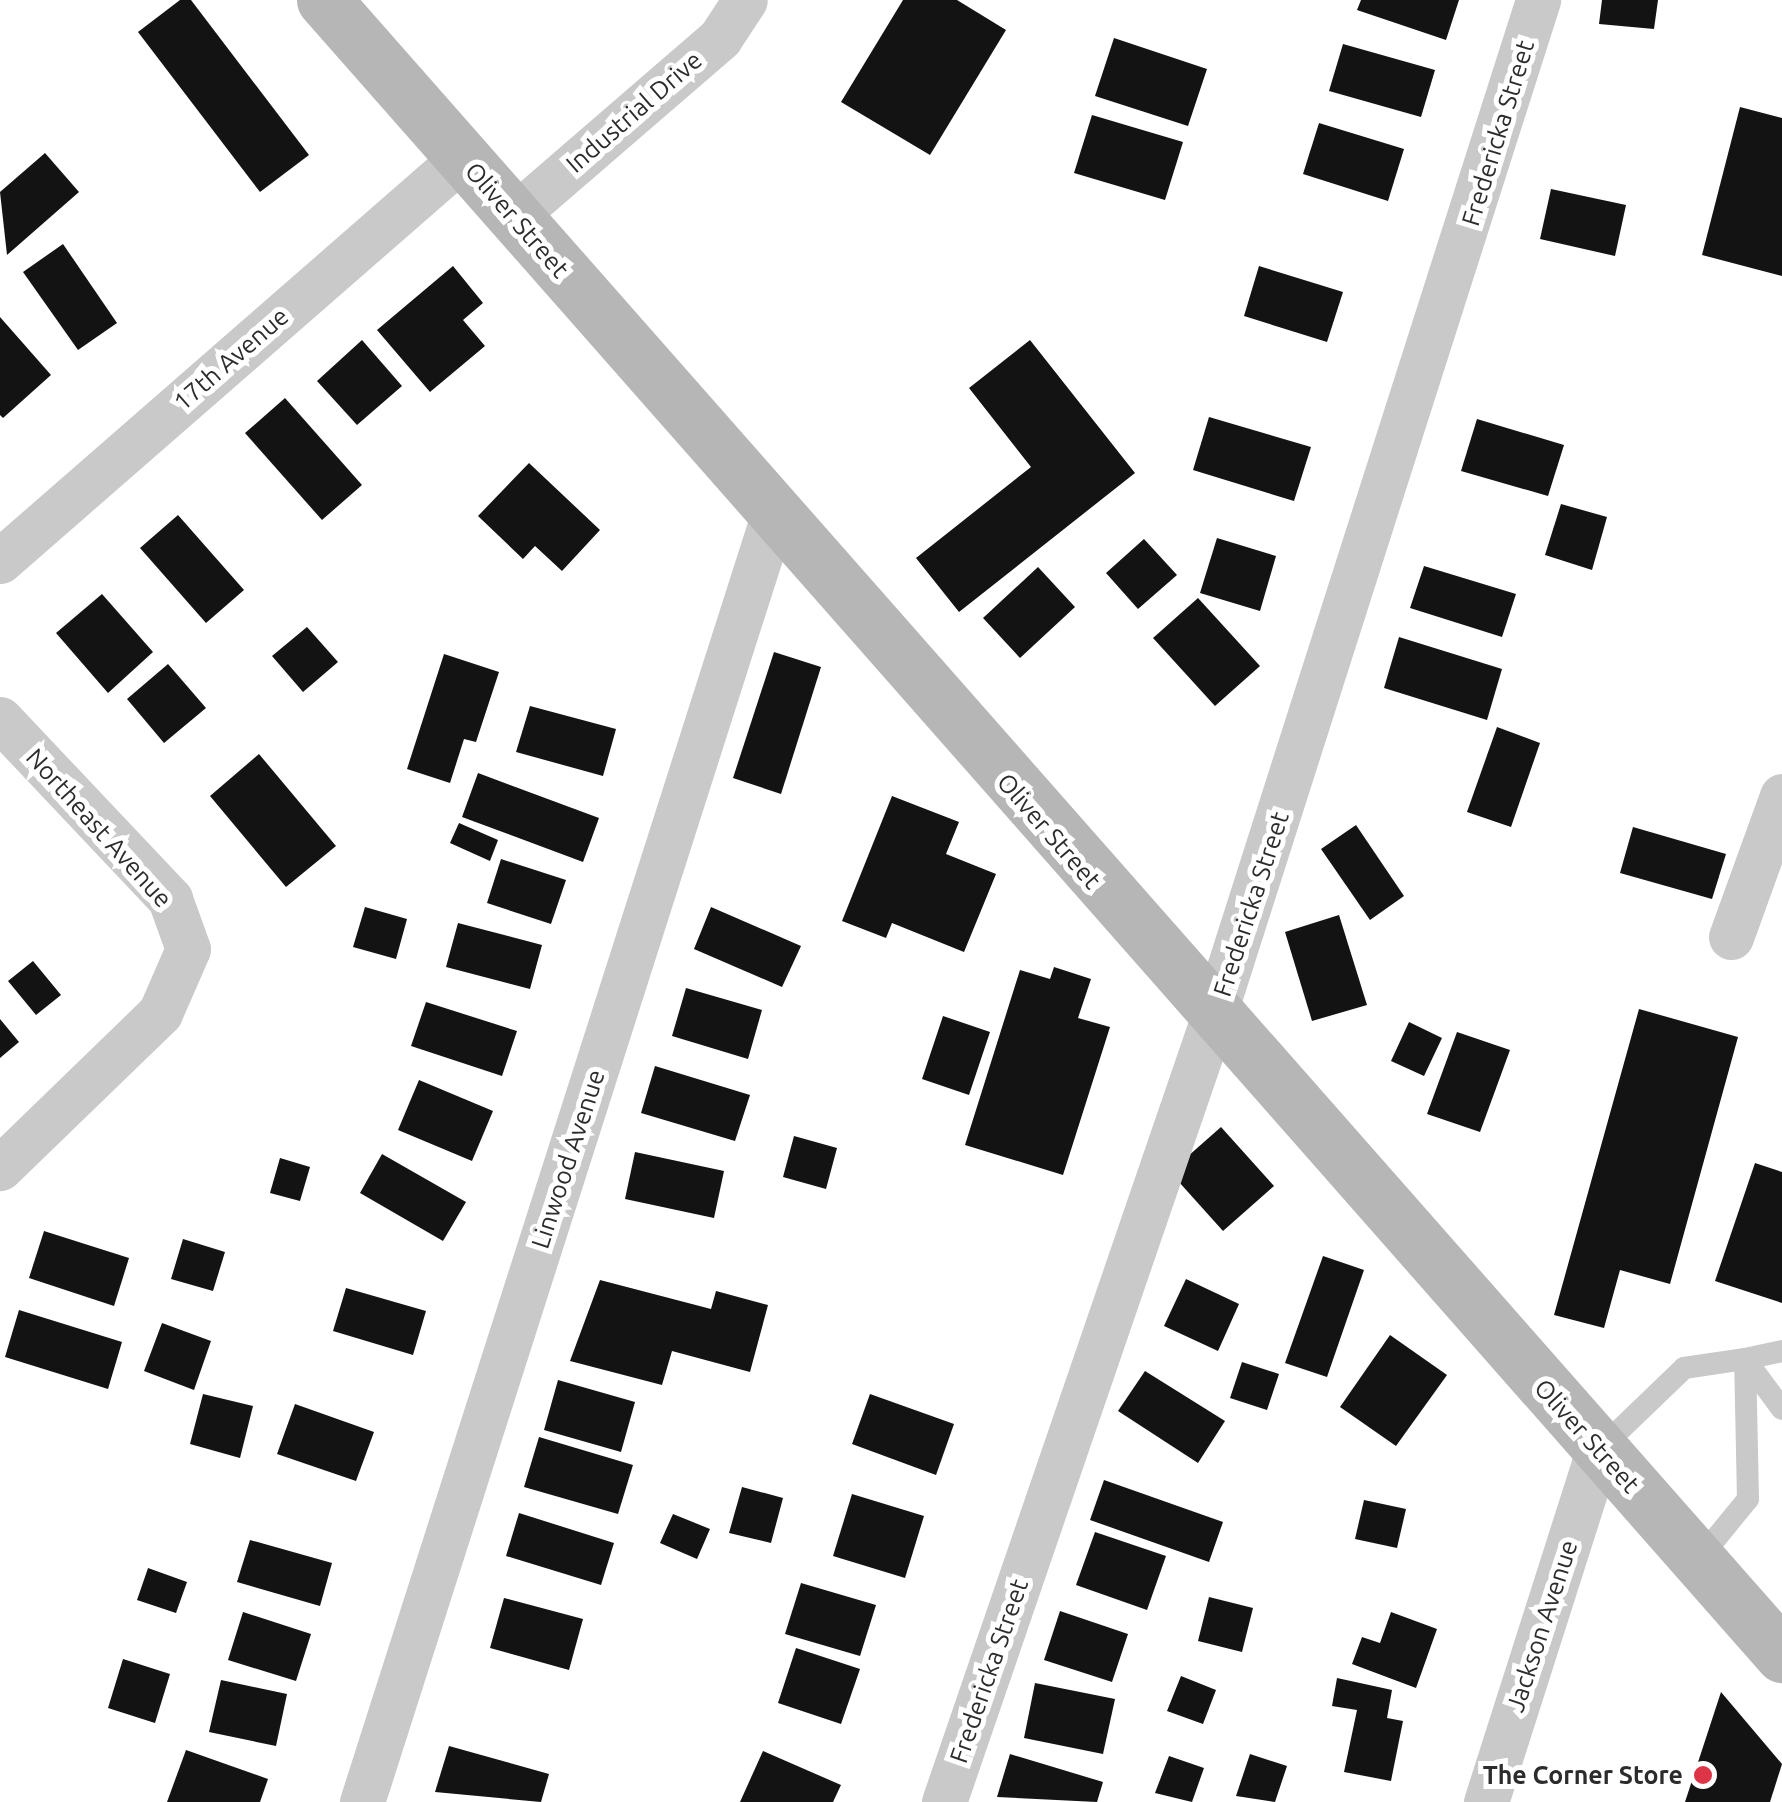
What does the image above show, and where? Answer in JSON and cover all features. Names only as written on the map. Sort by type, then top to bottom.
[{"type":"main road","name":"Oliver Street","points":[[324,0],[1213,1018],[1782,1655]]},
{"type":"street","name":"Industrial Drive","points":[[514,216],[720,38],[746,0]]},
{"type":"street","name":"Fredericka Street","points":[[944,1802],[1213,1018],[1538,0]]},
{"type":"street","name":"17th Avenue","points":[[0,561],[462,158]]},
{"type":"street","name":"Linwood Avenue","points":[[362,1802],[773,516]]},
{"type":"street","name":"Northeast Avenue","points":[[0,720],[170,899],[188,949],[160,1013],[0,1168]]},
{"type":"street","points":[[1730,936],[1782,796]]},
{"type":"street","name":"Jackson Avenue","points":[[1486,1802],[1598,1450]]},
{"type":"lane","points":[[1598,1450],[1684,1368],[1782,1351]]},
{"type":"lane","points":[[1745,1359],[1782,1409]]},
{"type":"lane","points":[[1700,1559],[1748,1499],[1745,1359]]},
{"type":"building","points":[[180,0],[191,0],[309,155],[260,192],[138,32]]},
{"type":"building","points":[[903,0],[957,0],[1006,30],[930,155],[841,102]]},
{"type":"building","points":[[1361,0],[1459,0],[1446,40],[1357,10]]},
{"type":"building","points":[[1602,0],[1658,0],[1654,29],[1599,24]]},
{"type":"building","points":[[1114,38],[1207,69],[1188,126],[1095,96]]},
{"type":"building","points":[[1343,44],[1435,70],[1421,117],[1329,91]]},
{"type":"building","points":[[1740,107],[1782,118],[1782,276],[1702,255]]},
{"type":"building","points":[[1092,115],[1183,142],[1165,200],[1074,173]]},
{"type":"building","points":[[1319,123],[1404,149],[1388,201],[1303,174]]},
{"type":"building","points":[[45,153],[79,192],[7,255],[0,192]]},
{"type":"building","points":[[1551,189],[1626,205],[1615,256],[1540,239]]},
{"type":"building","points":[[63,244],[117,323],[78,350],[23,272]]},
{"type":"building","points":[[453,266],[483,303],[463,320],[485,346],[430,392],[377,330]]},
{"type":"building","points":[[1259,266],[1343,292],[1327,342],[1244,316]]},
{"type":"building","points":[[0,317],[51,375],[3,418],[0,415]]},
{"type":"building","points":[[362,340],[402,386],[357,425],[317,381]]},
{"type":"building","points":[[1030,340],[1135,473],[959,612],[916,558],[1031,467],[969,388]]},
{"type":"building","points":[[285,398],[362,485],[322,520],[245,433]]},
{"type":"building","points":[[1209,417],[1311,447],[1294,501],[1193,470]]},
{"type":"building","points":[[1477,419],[1564,445],[1548,496],[1461,471]]},
{"type":"building","points":[[529,463],[600,530],[562,571],[535,546],[523,559],[478,516]]},
{"type":"building","points":[[1561,504],[1607,517],[1592,570],[1545,555]]},
{"type":"building","points":[[178,515],[244,590],[206,623],[140,548]]},
{"type":"building","points":[[1217,538],[1276,556],[1260,611],[1200,593]]},
{"type":"building","points":[[1144,539],[1177,575],[1138,609],[1106,573]]},
{"type":"building","points":[[1424,566],[1516,594],[1502,637],[1410,608]]},
{"type":"building","points":[[1038,567],[1075,607],[1020,658],[983,618]]},
{"type":"building","points":[[102,594],[153,652],[108,693],[56,633]]},
{"type":"building","points":[[1198,598],[1260,666],[1215,706],[1153,638]]},
{"type":"building","points":[[307,627],[338,662],[303,692],[272,656]]},
{"type":"building","points":[[1399,637],[1502,669],[1487,720],[1384,688]]},
{"type":"building","points":[[774,652],[821,667],[781,794],[733,778]]},
{"type":"building","points":[[444,654],[499,672],[476,742],[464,739],[450,783],[407,769]]},
{"type":"building","points":[[168,664],[206,708],[164,743],[127,699]]},
{"type":"building","points":[[530,706],[616,729],[603,776],[516,752]]},
{"type":"building","points":[[1497,727],[1540,743],[1511,827],[1467,812]]},
{"type":"building","points":[[259,754],[336,846],[286,887],[210,796]]},
{"type":"building","points":[[478,773],[599,818],[583,862],[462,817]]},
{"type":"building","points":[[892,796],[959,822],[946,854],[996,874],[964,952],[892,923],[886,938],[842,921]]},
{"type":"building","points":[[459,823],[498,840],[490,861],[450,843]]},
{"type":"building","points":[[1356,825],[1404,896],[1370,920],[1321,849]]},
{"type":"building","points":[[1633,827],[1726,854],[1712,899],[1620,873]]},
{"type":"building","points":[[501,859],[566,880],[551,924],[487,903]]},
{"type":"building","points":[[365,907],[407,919],[396,959],[353,947]]},
{"type":"building","points":[[711,907],[801,946],[782,987],[694,949]]},
{"type":"building","points":[[1339,915],[1367,1005],[1312,1021],[1285,932]]},
{"type":"building","points":[[458,923],[542,945],[530,989],[446,967]]},
{"type":"building","points":[[33,961],[61,995],[36,1015],[8,981]]},
{"type":"building","points":[[1054,967],[1091,979],[1078,1018],[1110,1027],[1063,1175],[965,1145],[1020,970],[1050,979]]},
{"type":"building","points":[[686,988],[762,1010],[748,1059],[672,1036]]},
{"type":"building","points":[[426,1002],[517,1031],[502,1076],[411,1046]]},
{"type":"building","points":[[1639,1009],[1738,1037],[1670,1284],[1620,1270],[1604,1328],[1554,1315]]},
{"type":"building","points":[[943,1016],[990,1032],[969,1095],[922,1079]]},
{"type":"building","points":[[0,1019],[19,1042],[0,1058]]},
{"type":"building","points":[[1409,1022],[1442,1038],[1424,1076],[1391,1061]]},
{"type":"building","points":[[1457,1032],[1510,1050],[1480,1132],[1427,1114]]},
{"type":"building","points":[[655,1066],[750,1095],[735,1141],[641,1113]]},
{"type":"building","points":[[419,1080],[493,1111],[472,1161],[398,1130]]},
{"type":"building","points":[[1221,1127],[1274,1186],[1223,1231],[1170,1172]]},
{"type":"building","points":[[794,1136],[837,1148],[826,1189],[783,1177]]},
{"type":"building","points":[[635,1152],[724,1171],[714,1218],[625,1199]]},
{"type":"building","points":[[382,1154],[466,1202],[443,1241],[360,1193]]},
{"type":"building","points":[[280,1158],[310,1167],[300,1201],[270,1193]]},
{"type":"building","points":[[1755,1163],[1782,1172],[1782,1303],[1715,1281]]},
{"type":"building","points":[[44,1231],[129,1258],[114,1306],[29,1278]]},
{"type":"building","points":[[183,1239],[225,1252],[213,1291],[171,1279]]},
{"type":"building","points":[[1323,1256],[1364,1270],[1327,1377],[1285,1363]]},
{"type":"building","points":[[1186,1279],[1239,1304],[1218,1351],[1164,1326]]},
{"type":"building","points":[[600,1280],[711,1309],[716,1291],[768,1305],[750,1372],[672,1351],[662,1385],[570,1361]]},
{"type":"building","points":[[346,1288],[426,1311],[413,1355],[333,1331]]},
{"type":"building","points":[[19,1310],[122,1342],[108,1389],[5,1357]]},
{"type":"building","points":[[162,1323],[211,1341],[194,1390],[144,1371]]},
{"type":"building","points":[[1390,1335],[1447,1375],[1396,1446],[1340,1407]]},
{"type":"building","points":[[1242,1362],[1279,1374],[1267,1410],[1230,1398]]},
{"type":"building","points":[[1145,1371],[1225,1421],[1198,1463],[1118,1411]]},
{"type":"building","points":[[558,1380],[635,1402],[621,1452],[544,1430]]},
{"type":"building","points":[[203,1394],[253,1406],[240,1458],[190,1444]]},
{"type":"building","points":[[870,1394],[954,1424],[936,1475],[852,1444]]},
{"type":"building","points":[[295,1404],[374,1432],[356,1481],[277,1454]]},
{"type":"building","points":[[539,1437],[633,1465],[618,1514],[524,1487]]},
{"type":"building","points":[[1104,1480],[1223,1522],[1209,1562],[1090,1520]]},
{"type":"building","points":[[742,1487],[783,1498],[771,1543],[729,1533]]},
{"type":"building","points":[[852,1494],[924,1516],[905,1578],[833,1556]]},
{"type":"building","points":[[1364,1500],[1406,1509],[1397,1548],[1355,1539]]},
{"type":"building","points":[[519,1513],[614,1543],[601,1585],[506,1556]]},
{"type":"building","points":[[673,1514],[710,1529],[697,1559],[660,1543]]},
{"type":"building","points":[[1095,1532],[1166,1556],[1147,1610],[1076,1585]]},
{"type":"building","points":[[250,1540],[332,1563],[320,1606],[237,1582]]},
{"type":"building","points":[[148,1568],[187,1582],[176,1613],[137,1600]]},
{"type":"building","points":[[801,1583],[876,1605],[860,1656],[785,1634]]},
{"type":"building","points":[[1209,1597],[1253,1608],[1242,1652],[1198,1641]]},
{"type":"building","points":[[504,1598],[583,1619],[569,1670],[490,1648]]},
{"type":"building","points":[[1060,1611],[1128,1634],[1112,1682],[1044,1660]]},
{"type":"building","points":[[243,1612],[311,1634],[296,1681],[228,1660]]},
{"type":"building","points":[[1391,1612],[1437,1629],[1416,1688],[1352,1664],[1362,1637],[1380,1643]]},
{"type":"building","points":[[796,1648],[860,1669],[841,1724],[778,1703]]},
{"type":"building","points":[[123,1659],[170,1674],[155,1723],[108,1708]]},
{"type":"building","points":[[1181,1676],[1216,1690],[1203,1724],[1167,1711]]},
{"type":"building","points":[[1337,1678],[1392,1690],[1387,1718],[1403,1721],[1391,1781],[1344,1772],[1357,1710],[1332,1706]]},
{"type":"building","points":[[221,1680],[287,1694],[276,1746],[209,1732]]},
{"type":"building","points":[[1035,1683],[1115,1699],[1103,1754],[1024,1738]]},
{"type":"building","points":[[1721,1692],[1782,1764],[1770,1802],[1685,1802]]},
{"type":"building","points":[[449,1746],[549,1774],[541,1802],[435,1792]]},
{"type":"building","points":[[186,1750],[268,1779],[260,1802],[167,1802]]},
{"type":"building","points":[[763,1751],[841,1785],[833,1802],[740,1802]]},
{"type":"building","points":[[1010,1754],[1103,1782],[1097,1802],[997,1797]]},
{"type":"building","points":[[1250,1754],[1287,1766],[1275,1802],[1236,1796]]},
{"type":"building","points":[[1169,1756],[1204,1768],[1192,1802],[1155,1793]]},
{"type":"place","name":"The Corner Store","points":[[1703,1775]]}]
